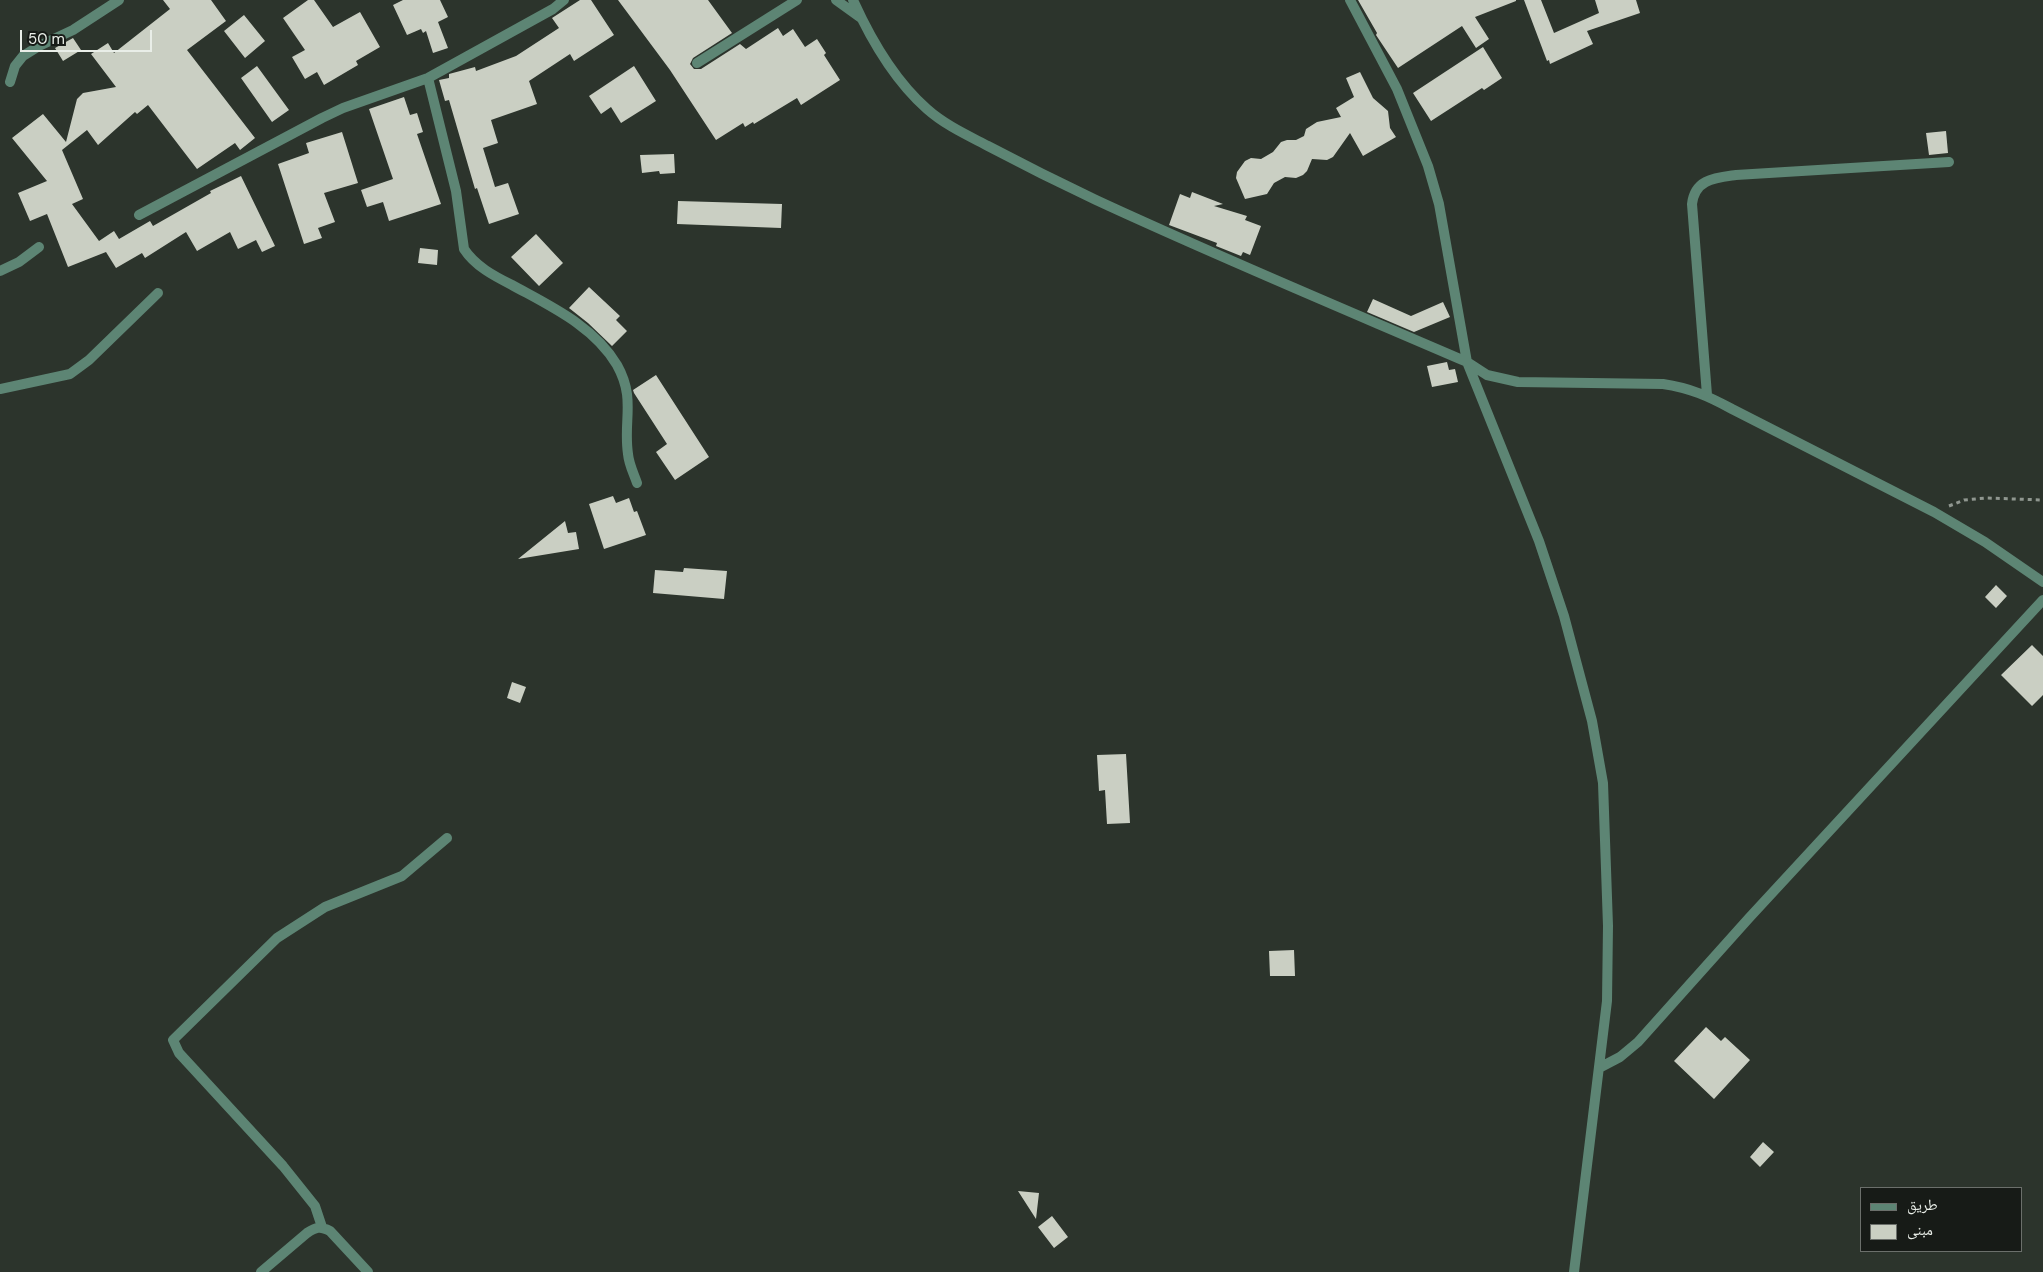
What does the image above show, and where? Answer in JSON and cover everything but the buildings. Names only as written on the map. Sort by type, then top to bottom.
[{"type":"street","points":[[10,82],[15,66],[23,56],[73,30],[119,0]]},
{"type":"street","points":[[139,215],[343,108],[428,78],[553,9],[564,0]]},
{"type":"street","points":[[696,63],[796,0]]},
{"type":"street","points":[[836,0],[862,19]]},
{"type":"street","points":[[854,0],[862,19],[892,70],[928,110],[952,127],[1045,177],[1165,232],[1467,362],[1487,375],[1504,380],[1540,382],[1663,384],[1682,387],[1708,395],[1934,512],[1985,542],[2043,582]]},
{"type":"street","points":[[1350,0],[1397,89],[1428,166],[1439,204],[1467,362],[1539,541],[1564,616],[1592,721],[1603,783],[1608,916],[1607,1001],[1574,1272]]},
{"type":"street","points":[[428,78],[456,191],[464,249],[469,256],[490,274],[574,321],[592,334],[606,349],[623,378],[628,392],[628,455],[637,483]]},
{"type":"street","points":[[1708,395],[1692,204],[1694,193],[1699,186],[1718,177],[1736,175],[1949,162]]},
{"type":"street","points":[[0,271],[19,262],[39,247]]},
{"type":"street","points":[[0,389],[70,374],[89,360],[158,293]]},
{"type":"street","points":[[1599,1068],[1620,1057],[1638,1042],[1762,903],[2043,600]]},
{"type":"street","points":[[368,1272],[330,1231],[322,1227],[315,1206],[310,1199],[283,1166],[179,1053],[173,1040],[277,938],[325,907],[402,876],[447,838]]},
{"type":"street","points":[[261,1272],[307,1233],[322,1227]]},
{"type":"path","points":[[1934,512],[1964,500],[1986,498],[2043,500]]}]
